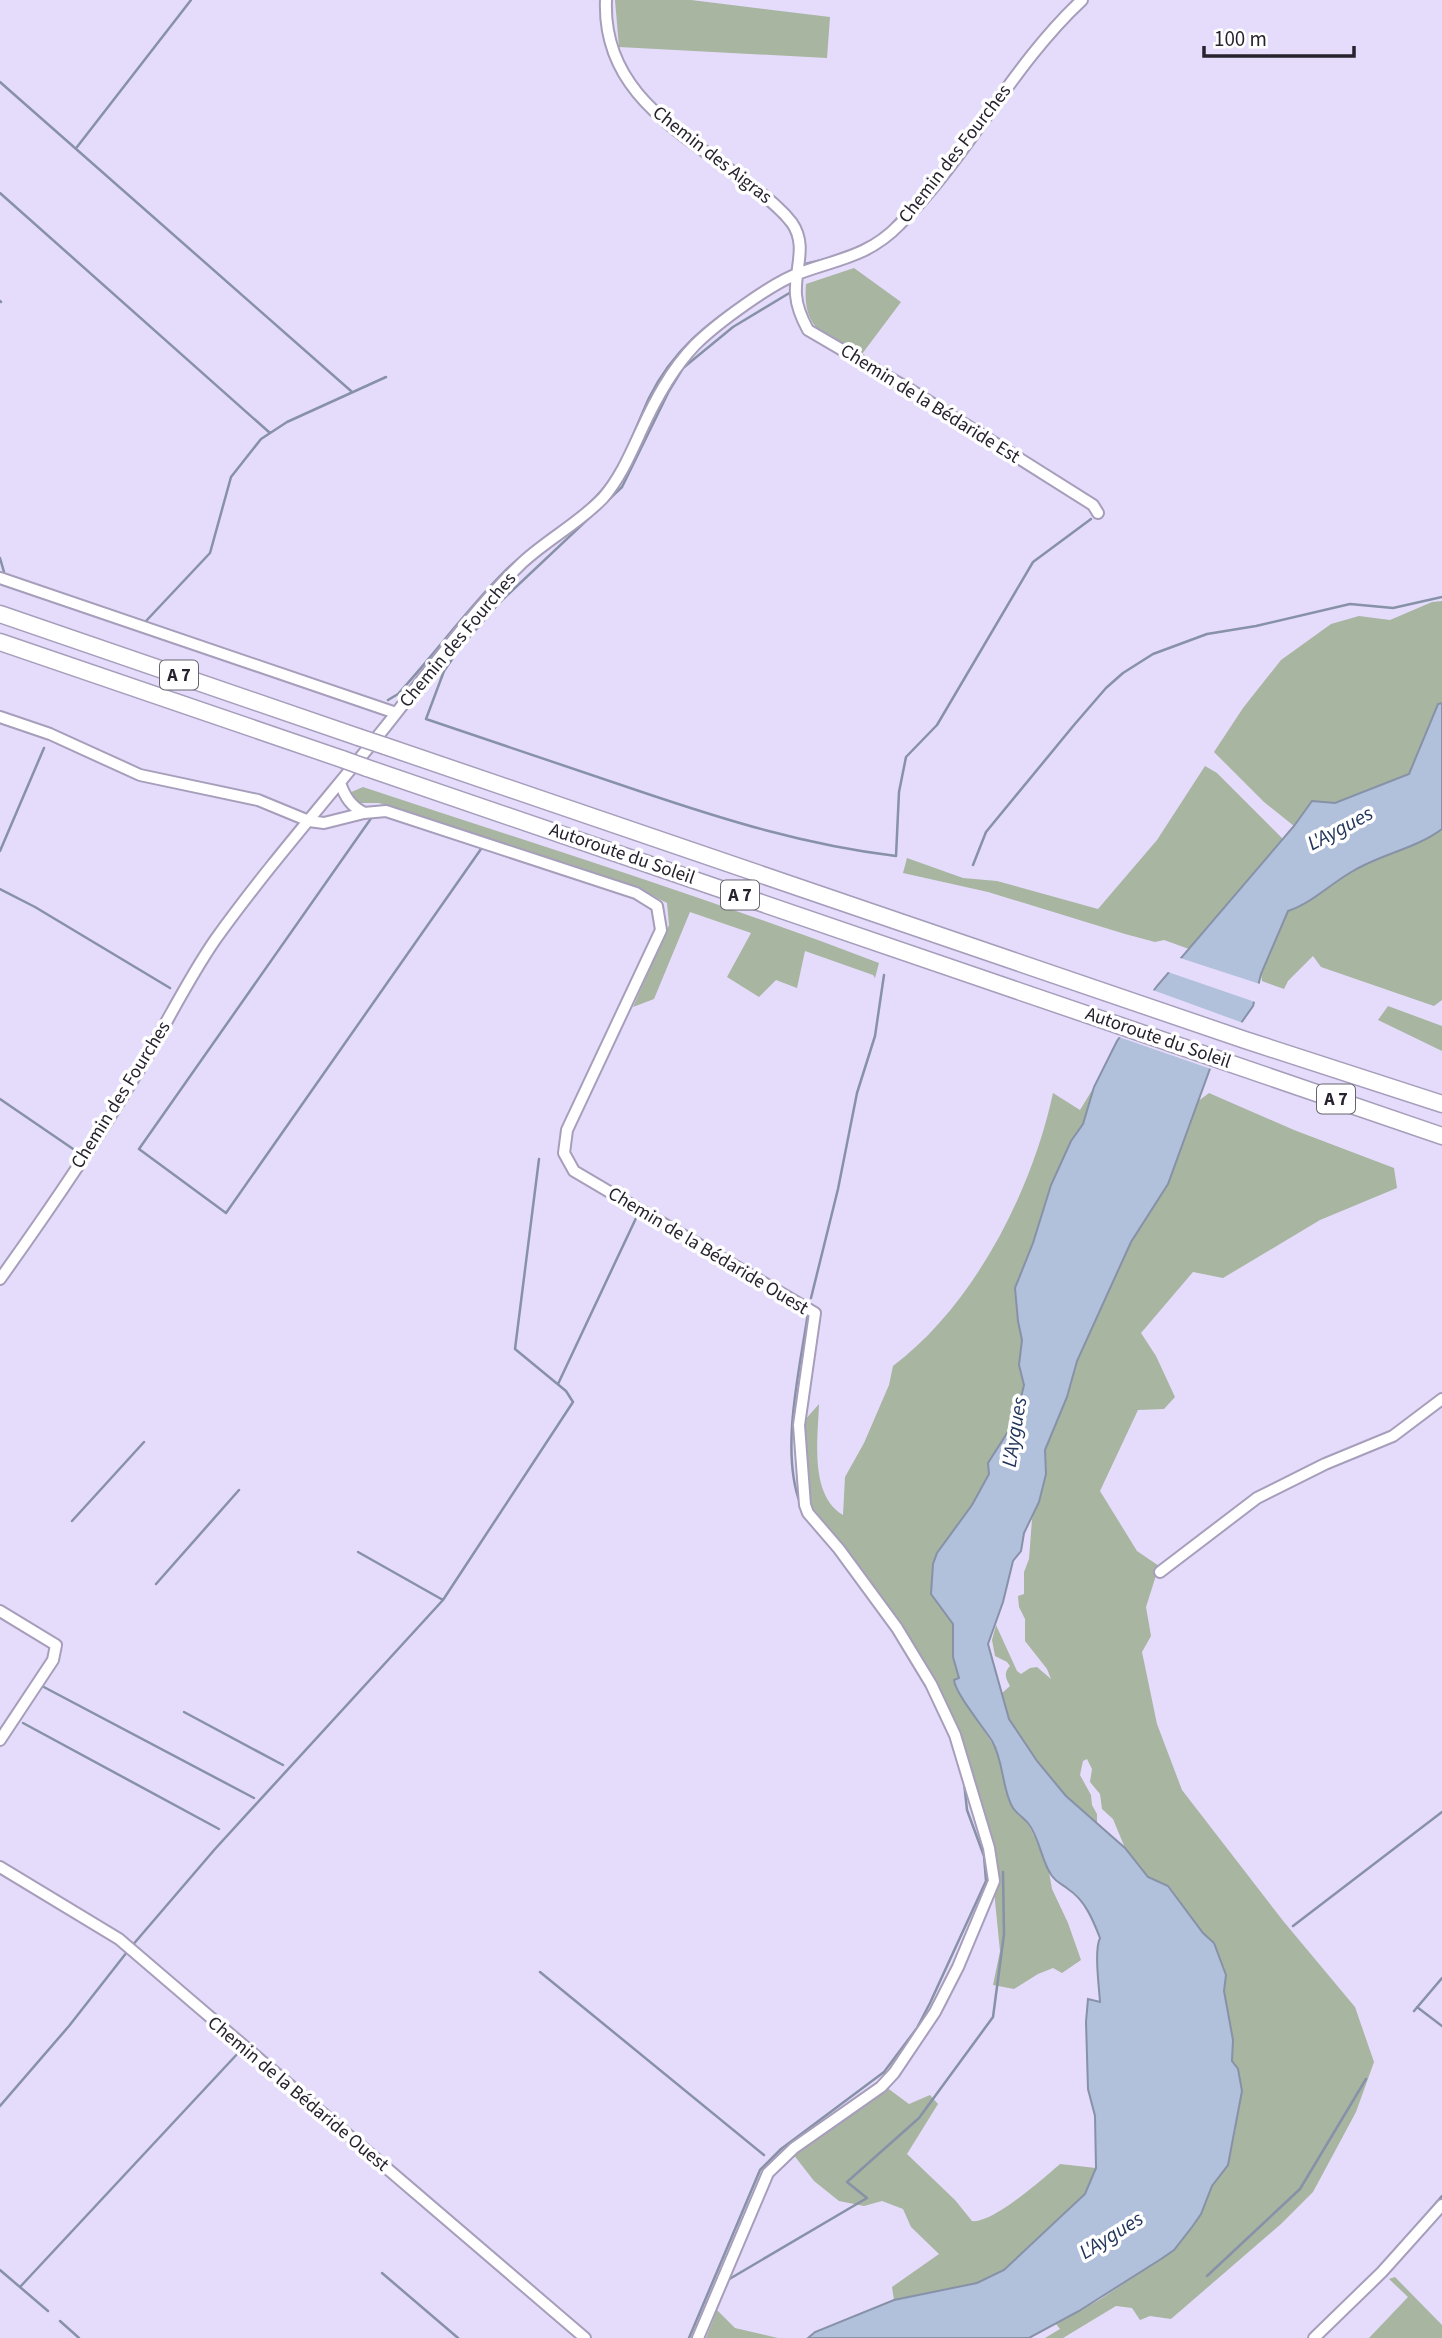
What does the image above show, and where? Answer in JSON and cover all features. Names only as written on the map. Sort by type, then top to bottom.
[{"type":"highway","name":"Autoroute du Soleil","points":[[0,614],[1245,1040],[1442,1104]]},
{"type":"highway","name":"Autoroute du Soleil","points":[[0,642],[1442,1136]]},
{"type":"street","name":"Chemin des Aigras","points":[[606,0],[605,14],[610,46],[618,66],[631,86],[668,123],[783,212],[794,225],[800,244],[799,273]]},
{"type":"street","name":"Chemin des Fourches","points":[[0,1279],[38,1226],[135,1076],[200,962],[239,908],[479,610],[524,561],[590,511],[605,496],[617,480],[663,388],[680,361],[715,327],[783,281],[799,273],[852,258],[883,240],[901,224],[1049,32],[1082,0]]},
{"type":"street","name":"Chemin de la Bédaride Est","points":[[799,273],[796,294],[801,316],[808,330],[909,389],[1093,505],[1098,513]]},
{"type":"street","points":[[0,578],[393,718]]},
{"type":"street","points":[[0,717],[50,734],[140,775],[258,800],[309,821]]},
{"type":"street","points":[[340,783],[346,798],[364,813]]},
{"type":"street","name":"Chemin de la Bédaride Ouest","points":[[309,821],[324,823],[364,813],[386,811],[636,893],[657,906],[661,930],[567,1130],[564,1153],[574,1171],[815,1313],[799,1425],[807,1513],[839,1549],[897,1628],[931,1684],[955,1735],[989,1849],[994,1881],[958,1967],[935,2012],[902,2063],[881,2087],[794,2148],[768,2173],[698,2338]]},
{"type":"street","points":[[1160,1572],[1257,1497],[1325,1464],[1393,1436],[1442,1399]]},
{"type":"street","points":[[0,1611],[56,1645],[53,1660],[0,1740]]},
{"type":"street","name":"Chemin de la Bédaride Ouest","points":[[0,1867],[119,1939],[585,2338]]},
{"type":"street","points":[[1314,2338],[1382,2272],[1442,2205]]},
{"type":"green space","points":[[615,0],[691,0],[830,17],[827,58],[619,47]]},
{"type":"green space","points":[[854,268],[901,302],[862,354],[819,330],[812,322],[806,300],[806,284]]},
{"type":"green space","points":[[1442,601],[1442,703],[1438,704],[1409,774],[1335,803],[1312,801],[1294,826],[1264,802],[1214,752],[1243,708],[1281,660],[1331,624],[1359,616],[1390,620],[1432,602]]},
{"type":"green space","points":[[1205,766],[1217,773],[1283,839],[1189,949],[1164,940],[1155,942],[1125,934],[988,892],[903,873],[907,858],[963,878],[997,881],[1098,909],[1157,840]]},
{"type":"green space","points":[[363,787],[815,939],[879,963],[875,978],[805,951],[797,988],[776,980],[759,997],[727,977],[751,933],[690,912],[654,999],[633,1007],[669,925],[667,903],[646,892],[379,803],[356,803],[349,793]]},
{"type":"green space","points":[[1442,829],[1442,1000],[1434,1006],[1321,967],[1313,956],[1288,981],[1284,989],[1262,981],[1261,974],[1288,911],[1364,865],[1421,842]]},
{"type":"green space","points":[[1388,1006],[1442,1026],[1442,1051],[1378,1020]]},
{"type":"green space","points":[[1094,1087],[1083,1124],[1071,1141],[1051,1185],[1033,1243],[1015,1288],[1023,1340],[1019,1365],[1024,1385],[1016,1419],[988,1463],[989,1474],[972,1505],[937,1553],[933,1564],[931,1594],[953,1624],[952,1645],[955,1666],[960,1674],[962,1696],[997,1751],[1018,1815],[1027,1822],[1040,1847],[1052,1889],[1081,1960],[1062,1973],[1053,1968],[1014,1989],[993,1985],[1000,1951],[995,1901],[995,1849],[959,1733],[916,1648],[810,1503],[804,1421],[819,1404],[817,1449],[820,1480],[832,1506],[843,1515],[845,1477],[864,1443],[889,1385],[893,1366],[922,1341],[974,1279],[1015,1206],[1031,1168],[1053,1093],[1080,1110]]},
{"type":"green space","points":[[1209,1093],[1294,1130],[1394,1168],[1397,1188],[1320,1220],[1223,1278],[1193,1272],[1141,1333],[1156,1356],[1175,1397],[1164,1409],[1138,1410],[1100,1491],[1137,1551],[1159,1566],[1146,1607],[1151,1636],[1142,1652],[1157,1724],[1182,1790],[1284,1922],[1355,2007],[1374,2062],[1356,2112],[1313,2192],[1281,2224],[1171,2319],[1150,2316],[1140,2320],[1132,2308],[1116,2306],[1063,2338],[1045,2338],[1060,2329],[1056,2324],[1099,2300],[1161,2259],[1201,2214],[1212,2186],[1228,2165],[1236,2127],[1238,2069],[1232,2061],[1233,2040],[1224,1991],[1226,1975],[1214,1943],[1203,1933],[1169,1886],[1148,1878],[1125,1848],[1113,1819],[1102,1809],[1100,1794],[1090,1782],[1092,1769],[1087,1759],[1083,1761],[1080,1775],[1091,1795],[1097,1823],[1066,1796],[1029,1750],[1009,1719],[1001,1694],[1010,1686],[1006,1674],[1010,1666],[995,1656],[992,1640],[996,1625],[1017,1671],[1021,1674],[1037,1667],[1051,1679],[1047,1669],[1025,1641],[1025,1619],[1019,1607],[1018,1596],[1024,1594],[1024,1572],[1029,1559],[1032,1519],[1046,1474],[1045,1450],[1067,1397],[1077,1361],[1131,1242],[1168,1184],[1197,1102]]},
{"type":"green space","points":[[886,2087],[909,2104],[930,2095],[938,2104],[907,2154],[955,2200],[972,2221],[981,2220],[1004,2208],[1060,2164],[1096,2168],[1085,2194],[1004,2270],[977,2283],[894,2300],[892,2287],[939,2254],[911,2227],[903,2209],[882,2201],[864,2206],[839,2201],[814,2181],[793,2154]]},
{"type":"green space","points":[[1395,2277],[1442,2325],[1442,2338],[1369,2338],[1408,2297],[1389,2279]]},
{"type":"green space","points":[[717,2310],[735,2328],[778,2338],[706,2338]]},
{"type":"water","name":"L'Aygues","points":[[1442,703],[1442,829],[1421,842],[1364,865],[1288,911],[1261,974],[1253,1006],[1211,1066],[1168,1184],[1131,1242],[1077,1361],[1067,1397],[1045,1450],[1046,1474],[1039,1502],[1024,1533],[1021,1551],[1013,1561],[1003,1602],[988,1644],[1009,1719],[1037,1761],[1066,1796],[1125,1848],[1148,1877],[1168,1886],[1203,1933],[1214,1943],[1226,1975],[1224,1991],[1233,2040],[1232,2061],[1238,2069],[1242,2091],[1228,2165],[1212,2186],[1201,2214],[1174,2250],[1079,2311],[1029,2338],[808,2338],[815,2332],[894,2300],[977,2283],[1004,2270],[1085,2194],[1096,2168],[1095,2116],[1088,2089],[1086,2022],[1088,1999],[1100,2002],[1097,1959],[1100,1938],[1084,1905],[1048,1870],[1032,1829],[1009,1801],[999,1758],[992,1741],[956,1686],[954,1680],[959,1678],[953,1657],[953,1624],[931,1594],[933,1564],[937,1553],[972,1505],[989,1474],[988,1463],[1016,1419],[1024,1385],[1019,1365],[1022,1340],[1015,1288],[1033,1243],[1051,1185],[1071,1141],[1083,1124],[1094,1087],[1117,1041],[1157,986],[1294,826],[1312,801],[1335,803],[1409,774],[1438,704]]},
{"type":"pier","points":[[1177,957],[1263,985],[1258,1003],[1165,971]]},
{"type":"pier","points":[[1150,989],[1246,1024],[1214,1070],[1116,1036]]},
{"type":"waterway","points":[[77,147],[191,0]]},
{"type":"waterway","points":[[892,224],[939,171],[1024,57],[1071,4]]},
{"type":"waterway","points":[[0,82],[351,391]]},
{"type":"waterway","points":[[0,193],[270,433]]},
{"type":"waterway","points":[[805,264],[826,259]]},
{"type":"waterway","points":[[791,292],[733,327],[683,368],[622,487],[500,602],[459,649],[444,671],[426,719],[734,821],[797,838],[896,856],[899,792],[906,757],[937,725],[1033,562],[1091,519]]},
{"type":"waterway","points":[[388,700],[398,694],[506,570],[584,508],[607,484],[620,464],[649,398],[669,365],[693,338],[752,294]]},
{"type":"waterway","points":[[146,621],[210,553],[231,477],[261,439],[287,422],[386,377]]},
{"type":"waterway","points":[[0,558],[4,572]]},
{"type":"waterway","points":[[973,865],[986,832],[1074,725],[1106,688],[1123,673],[1153,654],[1207,634],[1256,626],[1350,604],[1393,608],[1442,597]]},
{"type":"waterway","points":[[0,851],[44,748]]},
{"type":"waterway","points":[[372,817],[139,1149],[226,1213],[481,849]]},
{"type":"waterway","points":[[0,889],[170,988]]},
{"type":"waterway","points":[[811,1298],[838,1189],[857,1093],[875,1036],[884,975]]},
{"type":"waterway","points":[[0,1099],[79,1153]]},
{"type":"waterway","points":[[131,1947],[215,1849],[443,1600],[573,1402],[566,1391],[515,1349],[539,1159]]},
{"type":"waterway","points":[[558,1384],[637,1216]]},
{"type":"waterway","points":[[800,1503],[794,1482],[792,1434],[808,1313]]},
{"type":"waterway","points":[[72,1521],[144,1442]]},
{"type":"waterway","points":[[156,1584],[239,1490]]},
{"type":"waterway","points":[[828,1544],[837,1555]]},
{"type":"waterway","points":[[358,1552],[443,1600]]},
{"type":"waterway","points":[[40,1685],[254,1798]]},
{"type":"waterway","points":[[184,1712],[283,1765]]},
{"type":"waterway","points":[[23,1723],[219,1829]]},
{"type":"waterway","points":[[689,2338],[760,2170],[781,2149],[884,2072],[917,2028],[930,2003],[986,1881],[984,1856],[967,1810],[964,1782]]},
{"type":"waterway","points":[[1293,1926],[1442,1812]]},
{"type":"waterway","points":[[726,2281],[867,2198],[847,2182],[919,2118],[993,2017],[1004,1934],[1003,1872]]},
{"type":"waterway","points":[[0,2106],[69,2026],[127,1952]]},
{"type":"waterway","points":[[540,1972],[764,2155]]},
{"type":"waterway","points":[[1414,2011],[1442,1978]]},
{"type":"waterway","points":[[1417,2007],[1442,2026]]},
{"type":"waterway","points":[[20,2287],[240,2051]]},
{"type":"waterway","points":[[1207,2276],[1300,2189],[1366,2079]]},
{"type":"waterway","points":[[1419,2223],[1442,2196]]},
{"type":"waterway","points":[[0,2270],[48,2311]]},
{"type":"waterway","points":[[382,2273],[458,2338]]},
{"type":"waterway","points":[[60,2321],[79,2338]]}]
